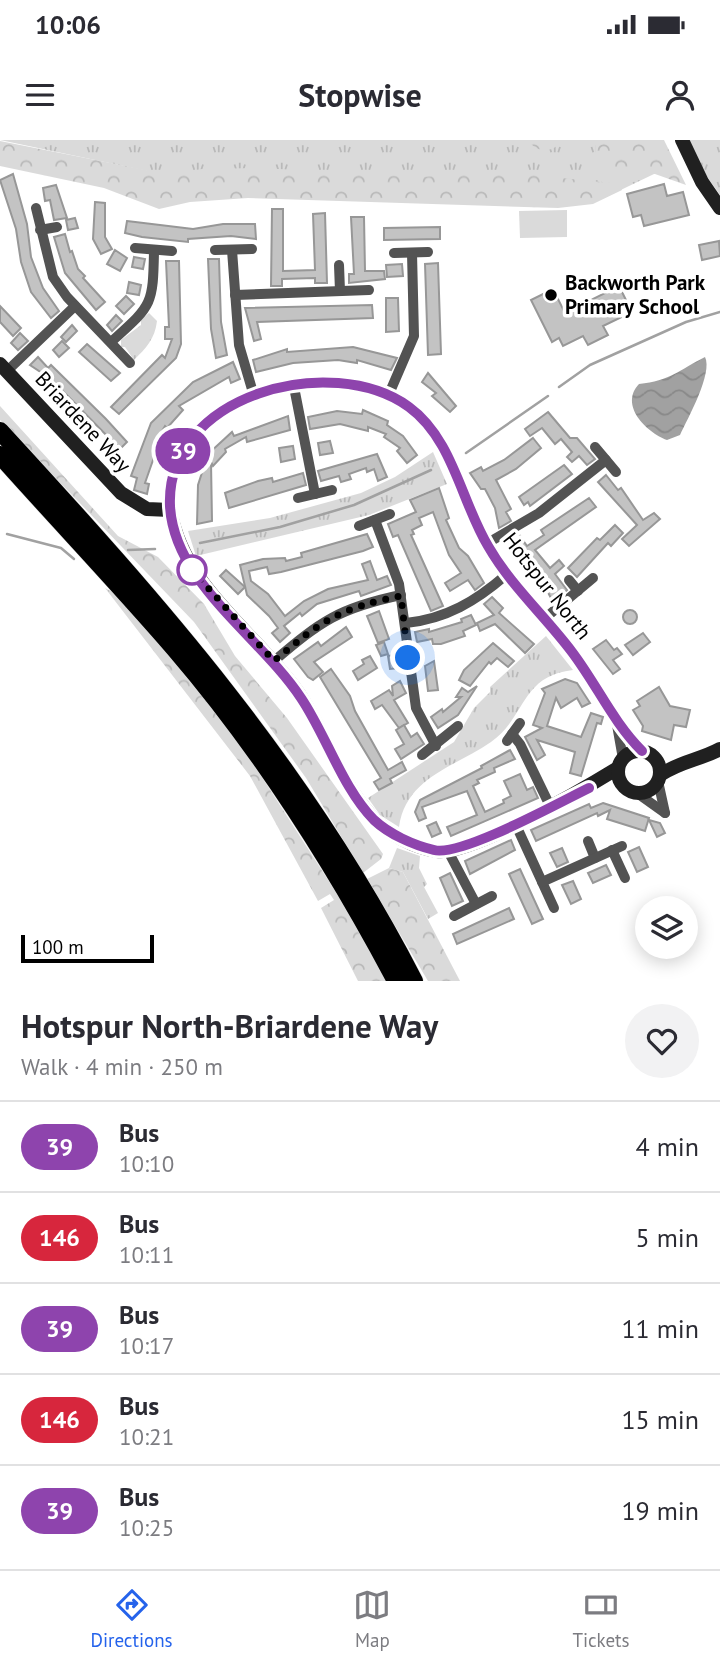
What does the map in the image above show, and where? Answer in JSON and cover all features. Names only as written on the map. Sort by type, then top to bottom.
[{"type":"highway","points":[[0,431],[124,565],[244,711],[382,918],[414,981]]},
{"type":"highway","points":[[0,455],[176,651],[227,717],[320,850],[396,981]]},
{"type":"street","points":[[681,140],[702,182],[720,208]]},
{"type":"street","points":[[36,208],[53,278],[75,306],[130,363]]},
{"type":"street","points":[[40,230],[57,227]]},
{"type":"street","points":[[135,247],[172,251]]},
{"type":"street","points":[[215,250],[252,249]]},
{"type":"street","points":[[232,250],[239,345],[254,396]]},
{"type":"street","points":[[111,342],[149,305],[153,290],[154,251]]},
{"type":"street","points":[[394,253],[428,253]]},
{"type":"street","points":[[389,394],[414,336],[412,253]]},
{"type":"street","points":[[339,265],[340,291]]},
{"type":"street","points":[[235,295],[369,290]]},
{"type":"street","name":"Briardene Way","points":[[75,306],[3,368],[129,500],[147,509],[170,510]]},
{"type":"street","name":"Hotspur North","points":[[449,850],[433,850],[412,842],[372,818],[355,794],[312,714],[274,661],[194,573],[179,543],[170,510],[174,472],[192,436],[223,409],[254,396],[294,387],[345,384],[389,394],[410,408],[435,432],[486,544],[506,575],[591,680],[616,721],[646,753]]},
{"type":"street","points":[[294,387],[315,494]]},
{"type":"street","points":[[595,447],[616,472]]},
{"type":"street","points":[[486,544],[547,507],[606,460]]},
{"type":"street","points":[[298,498],[332,490]]},
{"type":"street","points":[[359,526],[390,514]]},
{"type":"street","points":[[375,520],[395,571],[401,596],[412,695],[419,718],[436,746]]},
{"type":"street","points":[[405,623],[431,619],[457,610],[506,575]]},
{"type":"street","points":[[544,619],[593,578]]},
{"type":"street","points":[[569,580],[578,591]]},
{"type":"street","points":[[274,661],[324,619],[338,612],[401,596]]},
{"type":"street","name":"Hotspur North","points":[[616,721],[620,764]]},
{"type":"street","points":[[520,723],[509,738],[520,744],[550,806]]},
{"type":"street","points":[[422,755],[458,726]]},
{"type":"street","points":[[476,904],[449,850],[589,788],[630,753],[646,753],[683,761]]},
{"type":"street","points":[[620,764],[619,778],[631,790],[665,813],[659,764],[646,753]]},
{"type":"street","points":[[589,788],[648,791],[659,778],[683,761],[716,754]]},
{"type":"street","points":[[515,823],[554,908]]},
{"type":"street","points":[[588,841],[596,858]]},
{"type":"street","points":[[542,882],[617,848],[625,878]]},
{"type":"street","points":[[454,916],[492,896]]},
{"type":"green space","points":[[0,140],[651,140],[654,174],[602,199],[195,181]]},
{"type":"green space","points":[[527,140],[557,140],[557,146],[541,150]]},
{"type":"green space","points":[[596,140],[664,140],[686,185],[655,174],[616,173],[602,167],[596,154]]},
{"type":"green space","points":[[689,140],[720,140],[720,195],[705,174]]},
{"type":"green space","points":[[0,141],[151,171],[261,168],[420,177],[503,172],[620,184],[622,190],[593,204],[558,208],[248,198],[190,202],[159,209],[104,188],[0,166]]},
{"type":"green space","points":[[567,210],[567,237],[520,238],[519,211]]},
{"type":"green space","points":[[149,313],[157,321],[154,333],[134,360],[125,347],[121,347],[121,340],[141,325],[141,320]]},
{"type":"green space","points":[[0,406],[118,536],[158,557],[204,604],[235,656],[287,718],[383,854],[381,859],[363,873],[306,778],[194,622],[0,420]]},
{"type":"green space","points":[[433,452],[447,484],[369,515],[196,556],[188,531],[270,518],[361,493],[395,477]]},
{"type":"green space","points":[[105,588],[120,596],[238,740],[339,897],[387,981],[358,981],[321,908],[334,900],[330,894],[318,901],[250,776]]},
{"type":"green space","points":[[546,636],[573,670],[543,680],[491,742],[434,775],[422,785],[411,796],[403,810],[399,827],[380,815],[368,798],[454,742],[474,708],[490,692],[490,687]]},
{"type":"green space","points":[[397,848],[420,856],[419,868],[427,884],[424,887],[438,913],[428,919],[403,872],[389,868]]},
{"type":"green space","points":[[389,868],[403,872],[460,981],[428,981],[367,879]]},
{"type":"water","points":[[705,357],[707,364],[703,384],[680,435],[667,440],[651,431],[634,409],[632,400],[639,384],[667,378]]},
{"type":"building","points":[[13,174],[27,224],[31,257],[43,288],[59,311],[51,318],[31,292],[21,262],[16,229],[0,180]]},
{"type":"building","points":[[664,184],[667,196],[683,192],[689,215],[644,226],[641,215],[633,217],[627,194]]},
{"type":"building","points":[[56,185],[67,218],[54,220],[50,200],[45,201],[43,188]]},
{"type":"building","points":[[95,202],[105,203],[105,237],[112,249],[101,254],[93,239]]},
{"type":"building","points":[[272,209],[283,209],[283,271],[315,270],[313,214],[325,213],[327,283],[315,283],[315,278],[282,279],[282,286],[271,286]]},
{"type":"building","points":[[351,217],[364,217],[365,271],[384,271],[385,279],[349,283],[349,274],[354,274]]},
{"type":"building","points":[[75,218],[78,228],[68,230],[66,220]]},
{"type":"building","points":[[127,221],[193,229],[223,224],[255,224],[256,239],[231,236],[188,239],[188,242],[142,237],[125,233]]},
{"type":"building","points":[[440,227],[440,239],[384,240],[384,228]]},
{"type":"building","points":[[65,234],[78,269],[85,276],[83,278],[105,302],[96,310],[65,273],[54,237]]},
{"type":"building","points":[[719,241],[720,256],[702,260],[699,245]]},
{"type":"building","points":[[115,250],[127,258],[120,271],[107,264]]},
{"type":"building","points":[[134,257],[145,259],[143,269],[132,267]]},
{"type":"building","points":[[208,259],[219,259],[221,322],[227,355],[216,358],[211,329]]},
{"type":"building","points":[[166,261],[179,261],[181,344],[176,358],[119,414],[111,407],[162,355],[165,358],[172,339],[165,339],[165,327],[169,327]]},
{"type":"building","points":[[438,263],[441,354],[428,355],[425,264]]},
{"type":"building","points":[[402,264],[403,276],[387,277],[386,265]]},
{"type":"building","points":[[129,282],[141,285],[139,295],[127,293]]},
{"type":"building","points":[[619,286],[632,312],[603,326],[608,335],[588,345],[583,336],[563,346],[559,338],[552,342],[531,300],[553,289],[565,313]]},
{"type":"building","points":[[126,296],[134,304],[124,314],[116,306]]},
{"type":"building","points":[[386,298],[398,298],[399,331],[386,332]]},
{"type":"building","points":[[372,305],[373,318],[257,322],[261,339],[254,341],[245,308]]},
{"type":"building","points":[[0,306],[21,328],[13,336],[0,322]]},
{"type":"building","points":[[116,315],[122,321],[112,331],[107,325]]},
{"type":"building","points":[[72,325],[77,331],[66,342],[61,337]]},
{"type":"building","points":[[20,333],[28,341],[18,350],[11,343]]},
{"type":"building","points":[[62,341],[69,348],[59,357],[53,350]]},
{"type":"building","points":[[87,344],[120,373],[111,381],[79,352]]},
{"type":"building","points":[[353,347],[397,358],[391,370],[357,360],[357,363],[338,360],[293,363],[256,372],[253,360],[287,349],[287,352]]},
{"type":"building","points":[[38,357],[48,368],[51,365],[127,442],[120,449],[51,379],[30,365]]},
{"type":"building","points":[[233,362],[240,379],[231,383],[229,377],[179,406],[183,410],[167,428],[165,426],[156,441],[159,443],[145,483],[149,484],[147,494],[134,490],[137,478],[131,476],[151,423],[193,382]]},
{"type":"building","points":[[428,373],[456,406],[450,412],[432,396],[436,393],[422,382]]},
{"type":"building","points":[[363,410],[388,421],[387,425],[403,436],[417,455],[407,463],[397,451],[400,448],[384,437],[386,434],[368,427],[368,431],[340,424],[310,429],[308,417],[337,411],[362,414]]},
{"type":"building","points":[[548,412],[570,438],[577,438],[595,459],[587,465],[579,456],[572,462],[567,457],[572,452],[561,439],[555,444],[542,428],[530,436],[525,429]]},
{"type":"building","points":[[288,416],[290,430],[247,442],[246,437],[225,449],[226,452],[213,466],[211,462],[212,521],[197,524],[198,485],[208,454],[232,432],[234,436]]},
{"type":"building","points":[[533,438],[541,448],[516,469],[496,480],[511,509],[506,512],[511,521],[499,528],[495,508],[485,489],[481,489],[470,473],[481,467],[483,471],[504,460]]},
{"type":"building","points":[[330,441],[333,453],[320,455],[318,443]]},
{"type":"building","points":[[293,446],[295,459],[281,462],[279,448]]},
{"type":"building","points":[[377,454],[387,477],[378,481],[374,469],[367,472],[366,468],[349,474],[351,479],[341,482],[339,476],[321,481],[318,471]]},
{"type":"building","points":[[564,465],[572,474],[530,506],[528,502],[524,505],[519,497]]},
{"type":"building","points":[[303,473],[306,485],[229,508],[225,493],[258,481],[272,478],[273,482]]},
{"type":"building","points":[[606,475],[618,490],[621,488],[643,520],[654,513],[660,519],[629,546],[622,539],[637,525],[598,482]]},
{"type":"building","points":[[439,488],[449,518],[446,520],[459,548],[468,556],[484,583],[475,590],[468,580],[450,591],[445,583],[461,573],[449,555],[433,512],[419,518],[422,525],[412,530],[414,534],[411,535],[443,606],[431,611],[398,535],[393,537],[388,524],[416,512],[410,500]]},
{"type":"building","points":[[589,498],[596,507],[535,550],[550,568],[559,560],[564,566],[555,574],[567,590],[553,602],[534,566],[521,552],[516,555],[509,544],[520,536],[527,546],[544,535],[541,530]]},
{"type":"building","points":[[615,525],[623,533],[611,546],[608,543],[577,577],[568,568],[597,538],[600,540]]},
{"type":"building","points":[[367,534],[373,547],[363,551],[281,572],[269,574],[267,567],[249,571],[251,581],[268,594],[285,616],[304,601],[328,589],[368,580],[362,564],[370,561],[377,580],[387,576],[391,585],[361,596],[359,591],[317,604],[284,626],[290,633],[280,642],[272,633],[278,628],[247,595],[240,565],[263,559],[285,558],[286,561],[302,557],[301,553]]},
{"type":"building","points":[[226,570],[245,587],[238,594],[220,576]]},
{"type":"building","points":[[492,597],[503,608],[499,613],[534,644],[525,653],[495,624],[480,631],[477,623],[494,615],[484,604]]},
{"type":"building","points":[[630,610],[635,612],[635,622],[630,624],[625,622],[623,617],[625,612]]},
{"type":"building","points":[[379,611],[389,639],[378,643],[367,616]]},
{"type":"building","points":[[471,615],[476,625],[463,631],[465,636],[441,644],[433,644],[432,639],[417,642],[415,632],[429,629],[429,632],[462,622],[461,619]]},
{"type":"building","points":[[346,627],[352,637],[314,662],[323,672],[313,680],[308,677],[294,659],[318,642],[321,646]]},
{"type":"building","points":[[643,633],[650,642],[633,655],[625,645]]},
{"type":"building","points":[[606,640],[614,650],[617,648],[622,654],[613,660],[620,669],[613,674],[593,649]]},
{"type":"building","points":[[384,642],[388,654],[381,656],[376,645]]},
{"type":"building","points":[[493,643],[514,661],[508,667],[497,658],[491,664],[489,662],[470,686],[459,680],[464,670]]},
{"type":"building","points":[[399,654],[400,668],[390,669],[388,656]]},
{"type":"building","points":[[370,656],[377,668],[358,680],[353,671],[364,664],[362,660]]},
{"type":"building","points":[[434,661],[438,690],[428,691],[425,666]]},
{"type":"building","points":[[331,669],[350,696],[355,711],[388,770],[402,762],[406,770],[390,779],[392,783],[379,790],[374,782],[381,778],[320,677]]},
{"type":"building","points":[[565,679],[577,683],[590,703],[582,707],[577,698],[561,708],[556,698],[547,726],[581,737],[591,713],[603,717],[601,724],[597,723],[581,776],[570,773],[575,752],[537,740],[545,755],[537,760],[525,737],[542,728],[533,725],[545,693],[542,689]]},
{"type":"building","points":[[400,681],[406,693],[394,700],[408,723],[399,728],[382,705],[375,709],[371,701],[389,690],[393,696],[392,686]]},
{"type":"building","points":[[477,686],[458,715],[438,728],[431,717],[442,709],[443,712],[461,697],[456,697],[462,688],[468,692]]},
{"type":"building","points":[[659,687],[670,706],[690,710],[686,727],[674,725],[671,740],[642,731],[643,726],[633,710],[640,706],[637,701]]},
{"type":"building","points":[[404,725],[411,737],[417,733],[424,744],[401,759],[395,749],[404,744],[396,730]]},
{"type":"building","points":[[510,750],[515,759],[494,768],[495,772],[477,780],[479,783],[473,786],[485,812],[504,803],[503,800],[511,796],[504,781],[520,774],[527,790],[533,787],[538,798],[451,836],[447,827],[477,815],[467,791],[422,807],[426,818],[419,821],[415,812],[420,800],[482,768],[481,766]]},
{"type":"building","points":[[603,803],[649,818],[645,831],[607,819],[610,810],[598,816],[597,813],[536,841],[531,830],[589,804],[591,808]]},
{"type":"building","points":[[649,820],[660,823],[665,833],[657,837]]},
{"type":"building","points":[[436,822],[441,833],[432,837],[427,826]]},
{"type":"building","points":[[511,840],[515,850],[470,874],[465,861]]},
{"type":"building","points":[[639,847],[648,867],[637,872],[628,852]]},
{"type":"building","points":[[562,848],[568,862],[557,867],[550,853]]},
{"type":"building","points":[[606,865],[611,875],[593,883],[588,873]]},
{"type":"building","points":[[520,869],[543,919],[532,924],[509,874]]},
{"type":"building","points":[[450,873],[463,901],[452,906],[440,878]]},
{"type":"building","points":[[573,881],[581,899],[571,904],[562,885]]},
{"type":"building","points":[[509,908],[514,919],[457,944],[453,934]]},
{"type":"waterway","points":[[559,387],[590,365],[686,322],[720,312]]},
{"type":"waterway","points":[[466,453],[548,396]]},
{"type":"waterway","points":[[200,543],[280,527],[354,505],[431,470]]},
{"type":"waterway","points":[[7,534],[61,548],[74,559]]},
{"type":"waterway","points":[[128,550],[155,549]]},
{"type":"bus line","name":"39","points":[[589,788],[487,836],[445,851],[433,850],[399,837],[377,822],[355,794],[300,696],[274,661],[201,583],[184,555],[172,520],[170,493],[180,458],[199,427],[214,414],[243,400],[281,389],[317,384],[359,385],[375,389],[389,394],[410,408],[430,426],[441,442],[474,520],[506,575],[574,655],[616,721],[642,751]]},
{"type":"place","name":"Backworth Park Primary School","points":[[551,295]]},
{"type":"route","points":[[192,570],[274,661],[324,619],[362,603],[401,596],[408,658]]}]
